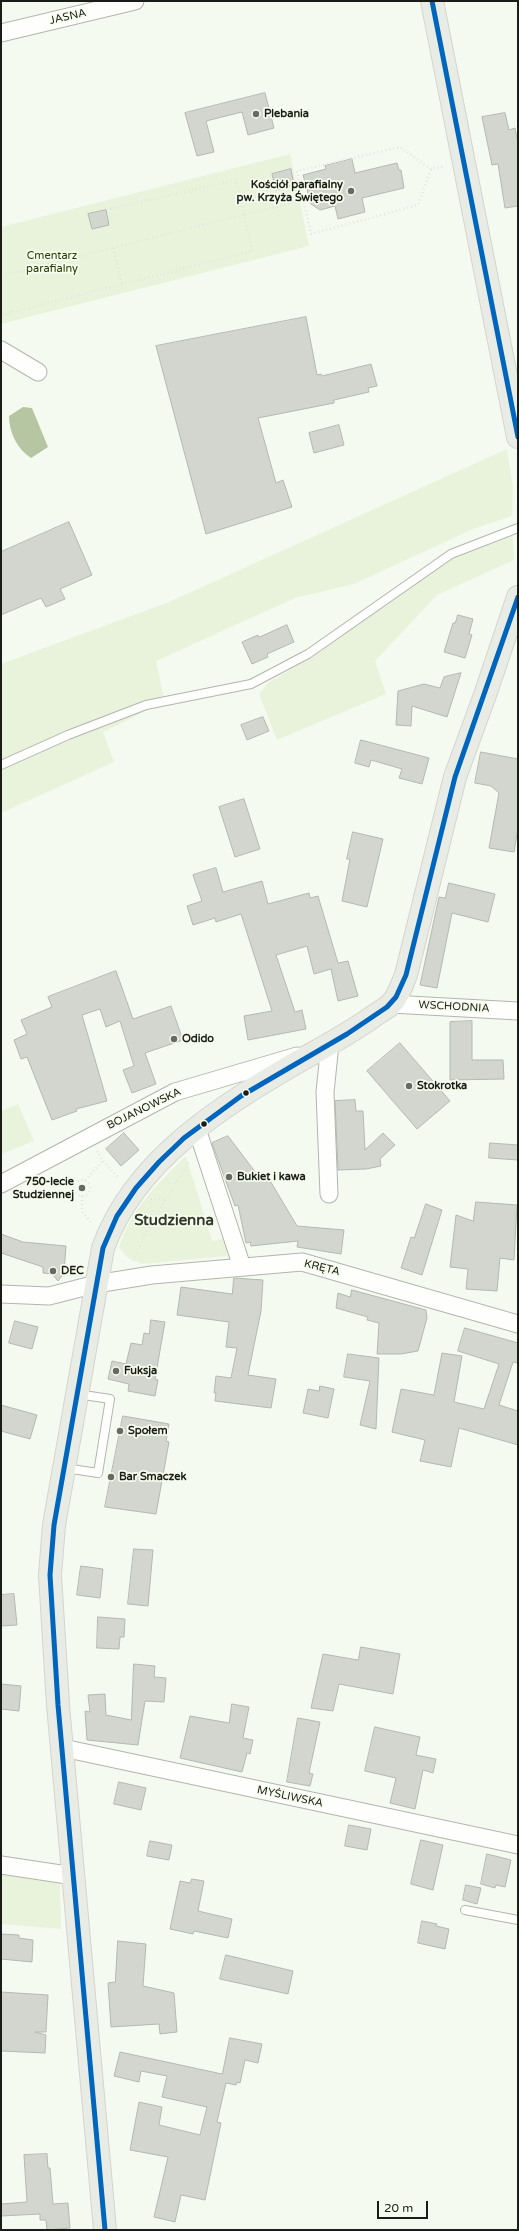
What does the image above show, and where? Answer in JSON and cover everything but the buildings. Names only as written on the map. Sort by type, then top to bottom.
[{"type":"main road","points":[[432,1],[518,437]]},
{"type":"main road","points":[[105,2230],[54,1650],[50,1575],[54,1525],[103,1248],[122,1206],[152,1167],[199,1136],[266,1081],[325,1047],[391,1004],[406,974],[455,777],[486,695],[518,596]]},
{"type":"street","name":"JASNA","points":[[1,33],[135,1]]},
{"type":"street","points":[[1,350],[38,372]]},
{"type":"street","name":"WSCHODNIA","points":[[391,1004],[518,1011]]},
{"type":"street","points":[[325,1047],[325,1092],[329,1194]]},
{"type":"street","name":"BOJANOWSKA","points":[[1,1184],[175,1092],[325,1047]]},
{"type":"street","points":[[199,1136],[242,1267]]},
{"type":"street","name":"KRĘTA","points":[[1,1294],[49,1296],[96,1284],[152,1275],[302,1262],[518,1324]]},
{"type":"street","name":"MYŚLIWSKA","points":[[63,1748],[518,1846]]},
{"type":"street","points":[[1,1865],[74,1876]]},
{"type":"lane","points":[[1,765],[68,735],[146,705],[251,684],[308,654],[451,554],[518,528]]},
{"type":"lane","points":[[64,1468],[98,1473],[110,1399],[76,1394]]},
{"type":"lane","points":[[465,1910],[518,1920]]},
{"type":"path","points":[[431,169],[418,205],[311,234],[297,171],[400,146],[431,169],[463,162]]},
{"type":"path","points":[[1,314],[252,252],[236,180],[110,209]]},
{"type":"path","points":[[1,276],[303,200]]},
{"type":"path","points":[[113,248],[122,284]]},
{"type":"path","points":[[125,1280],[138,1247],[156,1218],[199,1136]]},
{"type":"path","points":[[88,1138],[103,1161],[122,1181]]},
{"type":"path","points":[[85,1180],[90,1185],[90,1190],[87,1195],[79,1196],[74,1192],[73,1186],[79,1180],[85,1180],[103,1161]]},
{"type":"path","points":[[156,1218],[148,1200],[166,1199]]},
{"type":"green space","name":"Cmentarz parafialny","points":[[290,154],[309,246],[1,324],[1,227]]},
{"type":"green space","points":[[507,449],[513,488],[512,516],[473,529],[354,584],[295,598],[156,661],[164,698],[140,714],[103,732],[114,762],[1,813],[1,664],[169,602]]},
{"type":"green space","points":[[512,526],[514,560],[437,595],[375,661],[386,694],[277,740],[259,694],[269,682],[313,657],[346,633],[341,625],[448,552]]},
{"type":"green space","points":[[18,1104],[34,1141],[1,1154],[1,1111]]},
{"type":"green space","points":[[186,1156],[212,1241],[222,1239],[227,1248],[227,1256],[142,1264],[128,1258],[119,1248],[130,1221],[155,1187]]},
{"type":"green space","points":[[1,1872],[60,1882],[61,1929],[1,1924]]},
{"type":"shaded area","points":[[23,407],[32,408],[48,447],[31,458],[18,445],[12,434],[9,422],[9,416]]},
{"type":"transit line","points":[[432,1],[518,437]]},
{"type":"transit line","points":[[105,2230],[58,1705],[50,1575],[54,1525],[103,1248],[117,1216],[136,1188],[159,1162],[184,1138],[241,1096],[347,1034],[387,1007],[396,997],[406,975],[455,777],[518,597]]},
{"type":"place","name":"Plebania","points":[[256,114]]},
{"type":"place","name":"Kościół parafialny pw. Krzyża Świętego","points":[[351,191]]},
{"type":"place","name":"Odido","points":[[174,1039]]},
{"type":"place","name":"Stokrotka","points":[[409,1086]]},
{"type":"place","name":"Bukiet i kawa","points":[[229,1177]]},
{"type":"place","name":"750-lecie Studziennej","points":[[82,1188]]},
{"type":"place","name":"DEC","points":[[53,1271]]},
{"type":"place","name":"Fuksja","points":[[116,1371]]},
{"type":"place","name":"Społem","points":[[120,1431]]},
{"type":"place","name":"Bar Smaczek","points":[[111,1477]]},
{"type":"district","name":"Studzienna","points":[[174,1221]]}]
